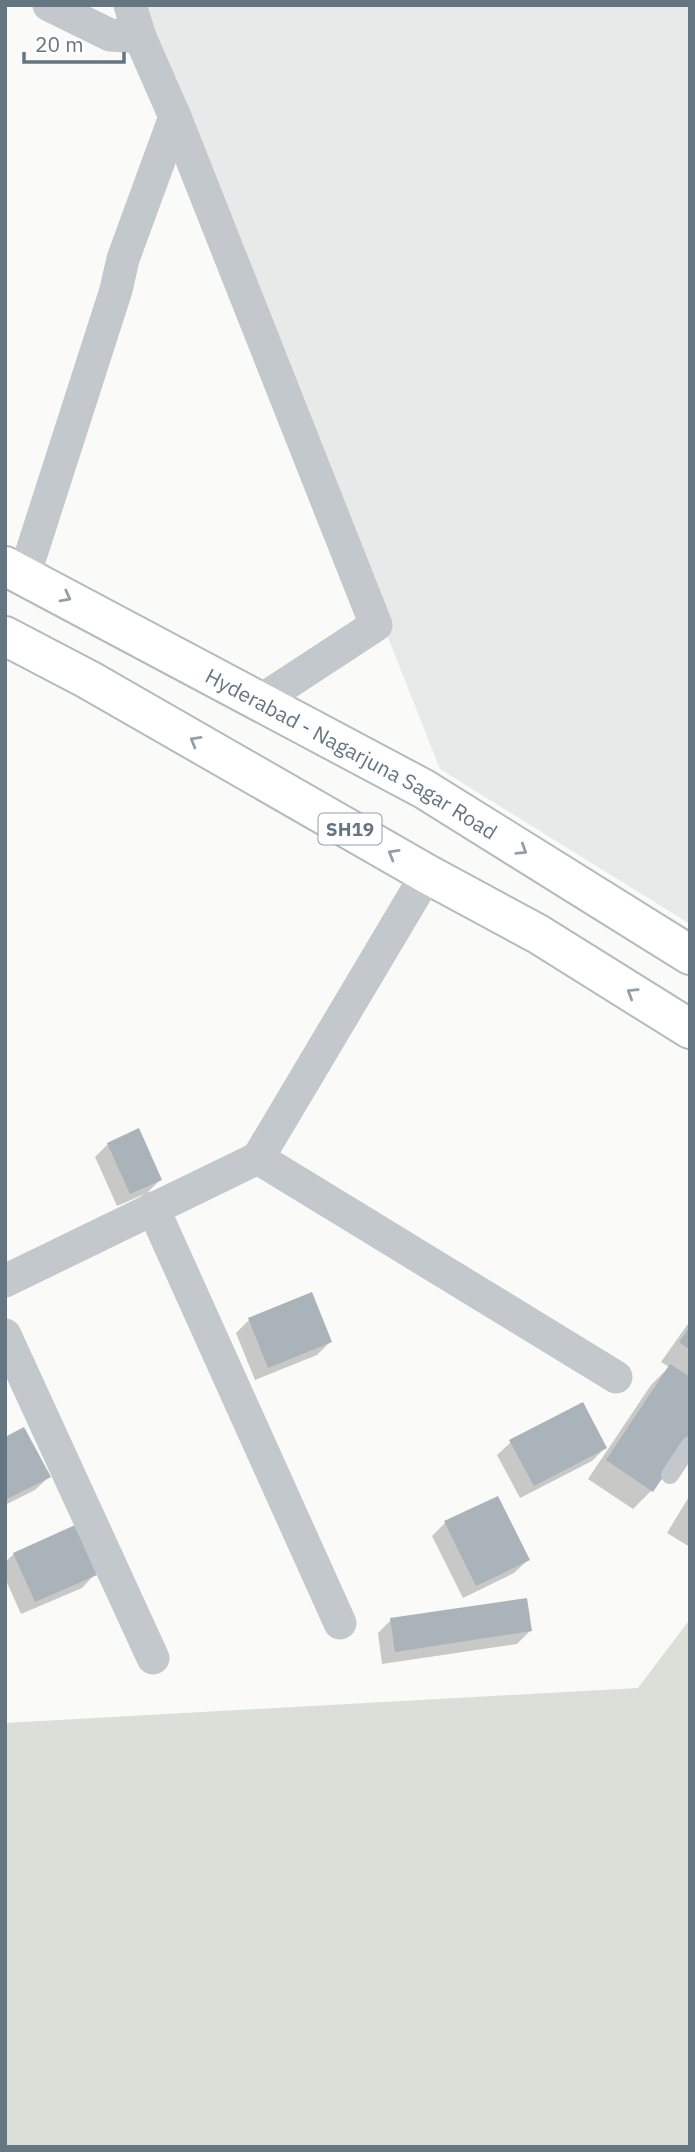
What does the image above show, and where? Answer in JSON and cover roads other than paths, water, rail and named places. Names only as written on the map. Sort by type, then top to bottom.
[{"type":"main road","name":"Hyderabad - Nagarjuna Sagar Road","points":[[15,571],[424,789],[690,955]]},
{"type":"main road","name":"SH19","points":[[5,636],[89,680],[538,934],[690,1029]]},
{"type":"street","points":[[49,5],[110,35],[141,37]]},
{"type":"street","points":[[130,5],[376,625],[260,701]]},
{"type":"street","points":[[15,571],[116,290],[123,258],[175,117]]},
{"type":"street","points":[[5,1281],[258,1158],[428,874]]},
{"type":"street","points":[[258,1158],[616,1377]]},
{"type":"street","points":[[153,1208],[340,1623]]},
{"type":"street","points":[[5,1335],[153,1658]]},
{"type":"lane","points":[[670,1475],[690,1445]]}]
